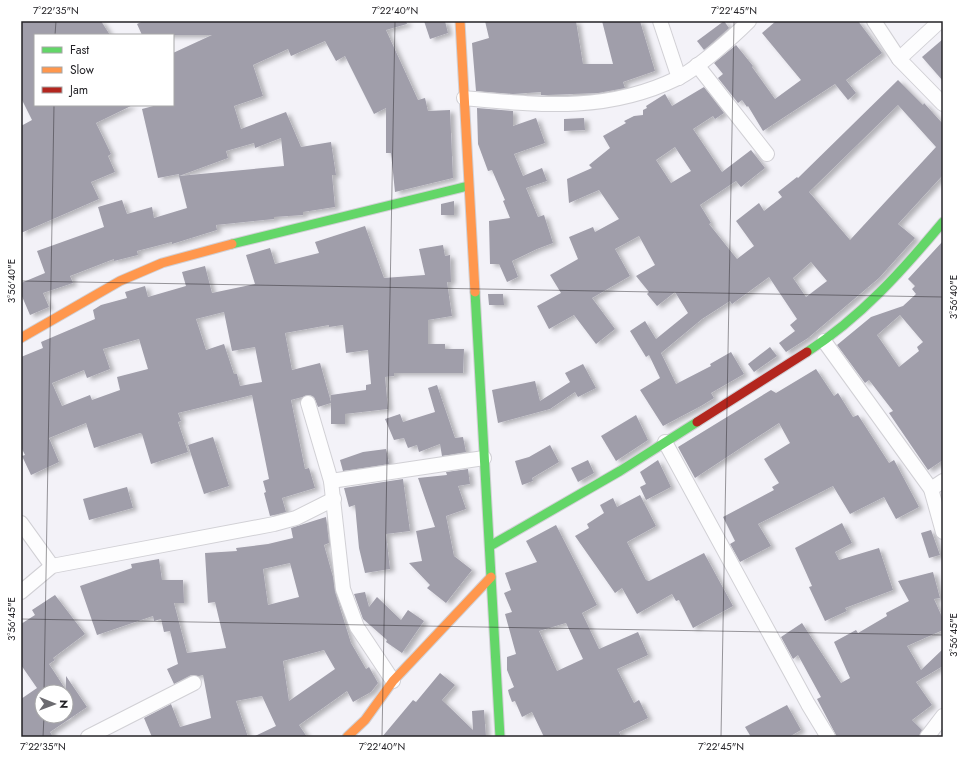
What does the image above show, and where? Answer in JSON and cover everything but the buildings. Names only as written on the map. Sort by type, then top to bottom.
[{"type":"street","points":[[460,21],[468,186],[500,737]]},
{"type":"street","points":[[660,21],[679,78]]},
{"type":"street","points":[[464,98],[542,105],[586,105],[636,94],[679,78],[697,65],[749,21]]},
{"type":"street","points":[[874,21],[899,59],[943,104]]},
{"type":"street","points":[[899,59],[940,21]]},
{"type":"street","points":[[697,65],[767,154]]},
{"type":"street","points":[[21,338],[120,281],[162,263],[300,227],[468,186]]},
{"type":"street","points":[[490,546],[607,479],[824,340],[871,303],[908,264],[943,222]]},
{"type":"street","points":[[824,340],[931,489],[943,532]]},
{"type":"street","points":[[308,403],[331,481],[343,588],[357,627],[393,681]]},
{"type":"street","points":[[665,442],[808,704],[828,737]]},
{"type":"street","points":[[331,481],[484,458]]},
{"type":"street","points":[[931,489],[943,481]]},
{"type":"street","points":[[21,592],[52,566],[274,524],[296,518],[334,499]]},
{"type":"street","points":[[21,523],[52,566]]},
{"type":"street","points":[[348,737],[365,720],[393,681],[491,577]]},
{"type":"street","points":[[88,737],[194,683]]},
{"type":"street","points":[[926,737],[943,716]]},
{"type":"traffic: fast","points":[[232,244],[468,186]]},
{"type":"traffic: fast","points":[[807,352],[845,324],[880,292],[943,222]]},
{"type":"traffic: fast","points":[[475,292],[500,737]]},
{"type":"traffic: fast","points":[[490,546],[620,471],[697,422]]},
{"type":"traffic: slow","points":[[460,21],[475,292]]},
{"type":"traffic: slow","points":[[21,338],[120,281],[162,263],[232,244]]},
{"type":"traffic: slow","points":[[347,737],[365,720],[393,681],[491,577]]},
{"type":"traffic: jam","points":[[697,422],[807,352]]}]
